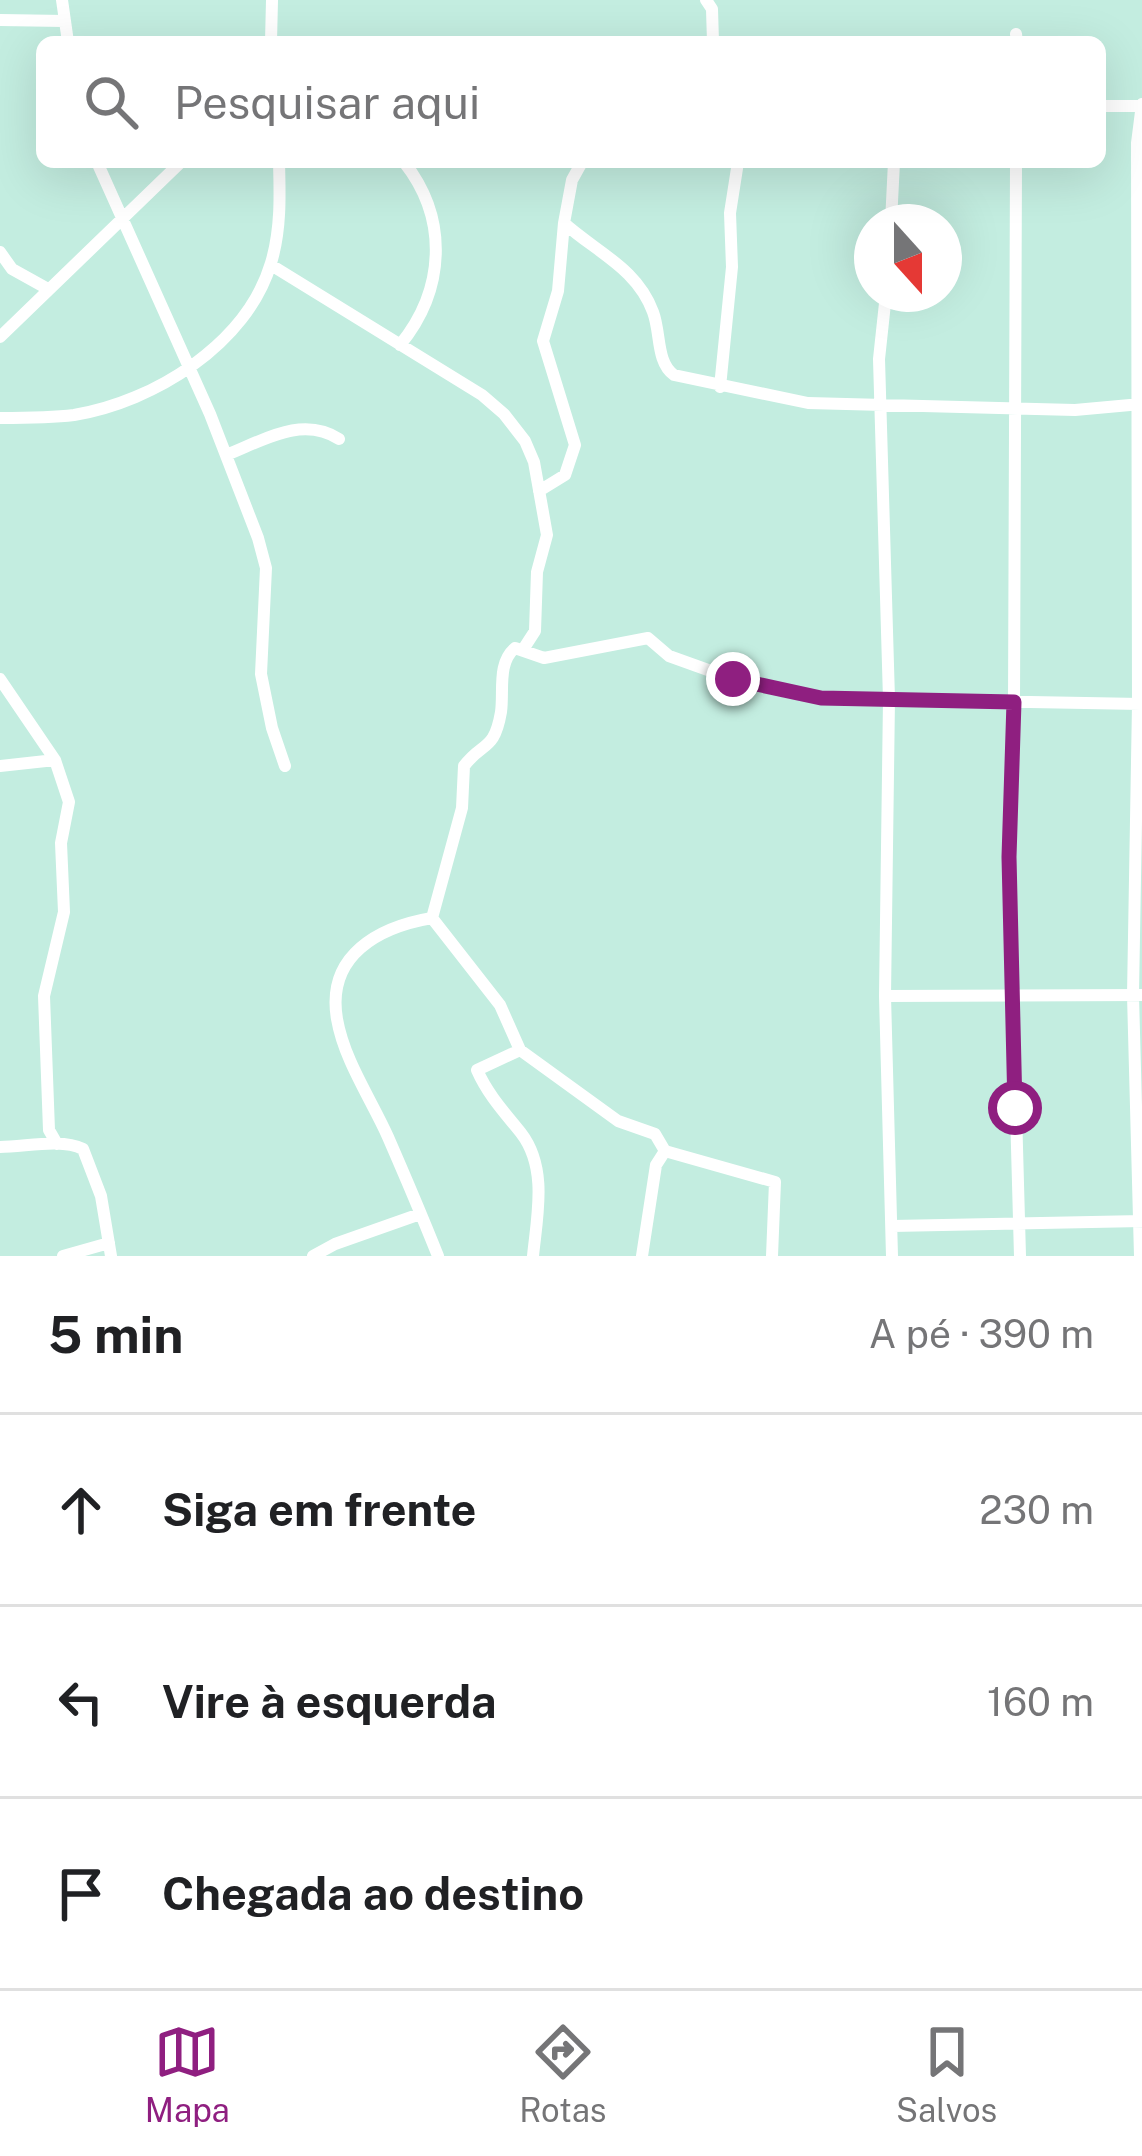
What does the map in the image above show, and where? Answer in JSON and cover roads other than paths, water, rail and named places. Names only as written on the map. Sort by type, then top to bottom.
[{"type":"street","points":[[62,0],[67,36]]},
{"type":"street","points":[[271,36],[272,0]]},
{"type":"street","points":[[706,0],[712,9],[712,36]]},
{"type":"street","points":[[0,20],[65,21]]},
{"type":"street","points":[[1106,106],[1142,105],[1137,142],[1140,1256]]},
{"type":"street","points":[[100,168],[226,455],[266,568],[260,674],[285,766]]},
{"type":"street","points":[[0,337],[175,168]]},
{"type":"street","points":[[0,433],[2,418],[70,416],[151,390],[238,326],[271,265],[280,207],[279,168]]},
{"type":"street","points":[[400,345],[429,298],[437,257],[426,197],[408,168]]},
{"type":"street","points":[[539,491],[565,475],[574,446],[543,341],[558,292],[564,223],[579,168]]},
{"type":"street","points":[[719,387],[737,168]]},
{"type":"street","points":[[892,204],[894,168]]},
{"type":"street","points":[[1016,168],[1010,996],[1020,1256]]},
{"type":"street","points":[[564,223],[636,281],[653,311],[667,371],[719,387],[808,403],[1075,410],[1140,404]]},
{"type":"street","points":[[0,252],[12,268],[48,290]]},
{"type":"street","points":[[271,265],[470,387],[504,414],[525,441],[547,535],[537,572],[535,631],[524,649]]},
{"type":"street","points":[[884,312],[879,359],[890,699],[885,996],[892,1256]]},
{"type":"street","points":[[226,455],[302,428],[318,429],[339,439]]},
{"type":"street","points":[[432,918],[462,808],[464,766],[494,740],[505,660],[514,648],[544,658],[648,638],[669,656],[733,679],[821,698],[1140,704]]},
{"type":"street","points":[[0,679],[55,760],[70,802],[61,843],[64,912],[44,996],[49,1130],[57,1144]]},
{"type":"street","points":[[0,766],[55,760]]},
{"type":"street","points":[[432,918],[500,1005],[520,1050],[618,1121],[655,1134],[665,1151],[775,1182],[772,1256]]},
{"type":"street","points":[[432,918],[369,939],[353,951],[337,1002],[337,1019],[438,1256]]},
{"type":"street","points":[[885,996],[1137,995]]},
{"type":"street","points":[[520,1050],[477,1070],[502,1113],[523,1135],[538,1172],[533,1256]]},
{"type":"street","points":[[0,1147],[57,1144],[83,1149],[101,1196],[110,1250],[62,1256]]},
{"type":"street","points":[[642,1256],[656,1165],[665,1151]]},
{"type":"street","points":[[313,1256],[420,1214]]},
{"type":"street","points":[[892,1226],[1141,1221]]}]
